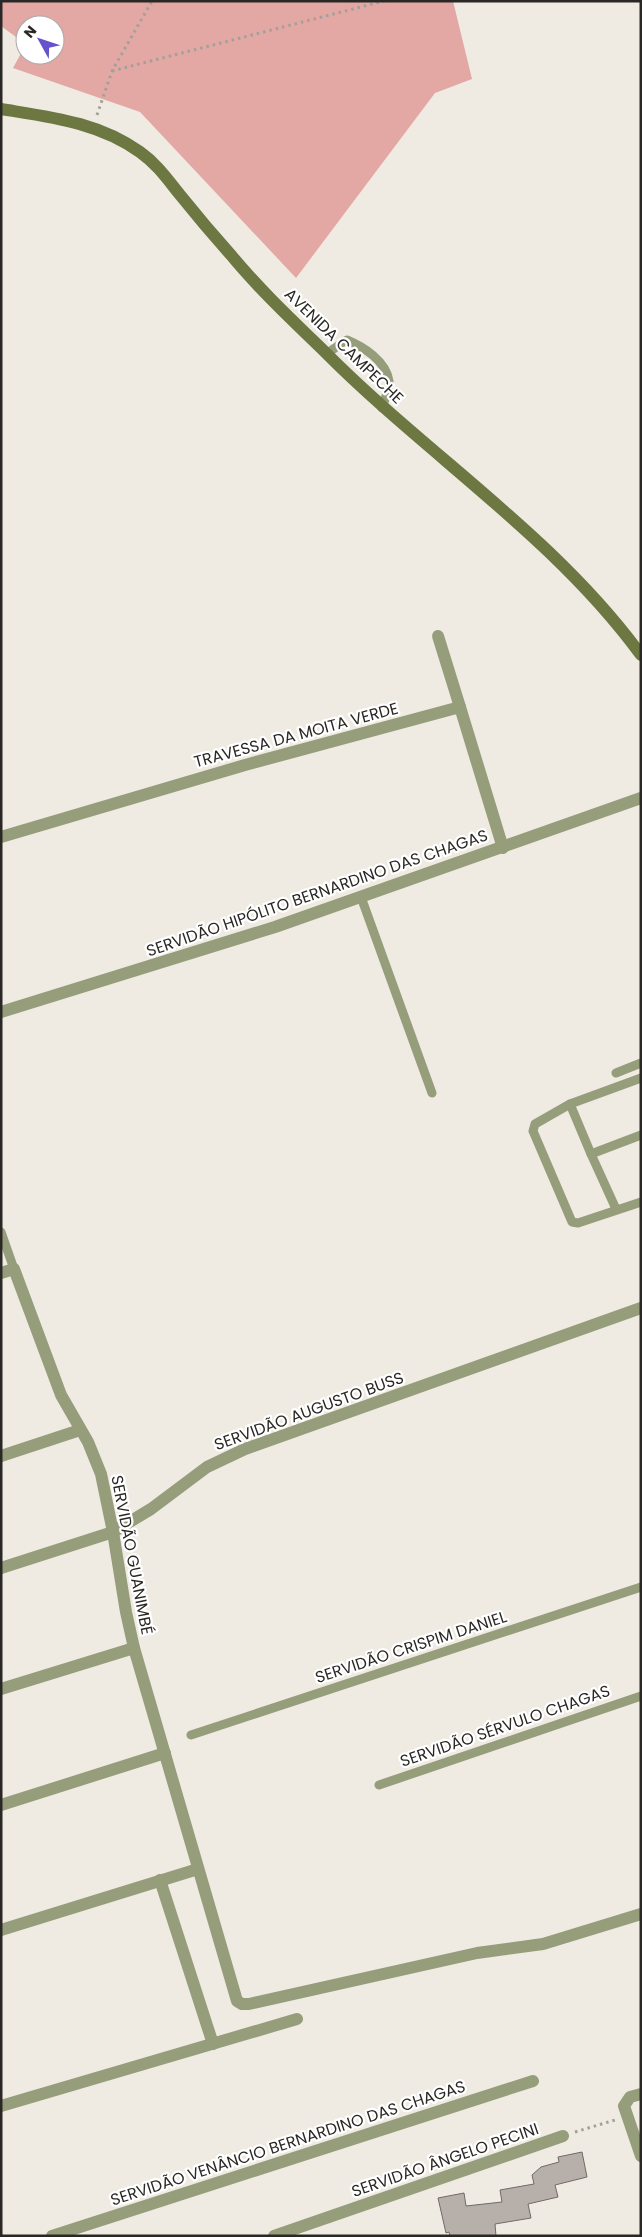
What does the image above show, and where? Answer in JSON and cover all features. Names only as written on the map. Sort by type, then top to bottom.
[{"type":"main road","name":"AVENIDA CAMPECHE","points":[[1,110],[79,122],[140,152],[160,169],[233,258],[326,354],[382,408],[521,526],[580,581],[610,614],[641,655]]},
{"type":"street","points":[[438,636],[503,848]]},
{"type":"street","name":"TRAVESSA DA MOITA VERDE","points":[[1,837],[245,765],[460,707]]},
{"type":"street","name":"SERVIDÃO HIPÓLITO BERNARDINO DAS CHAGAS","points":[[1,1012],[226,943],[503,848],[641,798]]},
{"type":"street","name":"SERVIDÃO GUANIMBÉ","points":[[7,1271],[61,1395],[88,1442],[101,1474],[134,1648],[234,1996],[242,2004],[478,1953],[543,1944],[641,1914]]},
{"type":"street","name":"SERVIDÃO AUGUSTO BUSS","points":[[1,1568],[113,1532],[151,1509],[208,1467],[245,1449],[641,1308]]},
{"type":"street","points":[[1,1456],[80,1430]]},
{"type":"street","points":[[1,1689],[134,1648]]},
{"type":"street","points":[[1,1805],[165,1754]]},
{"type":"street","points":[[1,1930],[198,1868]]},
{"type":"street","points":[[160,1880],[213,2044]]},
{"type":"street","points":[[1,2106],[297,2019]]},
{"type":"street","name":"SERVIDÃO VENÂNCIO BERNARDINO DAS CHAGAS","points":[[52,2236],[533,2081]]},
{"type":"street","points":[[641,2094],[630,2097],[626,2111],[641,2156]]},
{"type":"street","name":"SERVIDÃO ÂNGELO PECINI","points":[[274,2236],[563,2136]]},
{"type":"lane","points":[[326,354],[347,340],[360,345],[385,367],[389,382],[382,408]]},
{"type":"lane","points":[[361,897],[432,1093]]},
{"type":"lane","points":[[616,1073],[641,1064]]},
{"type":"lane","points":[[641,1078],[570,1104],[535,1124],[533,1132],[572,1222],[578,1223],[641,1202]]},
{"type":"lane","points":[[570,1104],[616,1209]]},
{"type":"lane","points":[[591,1154],[641,1135]]},
{"type":"lane","points":[[1,1232],[7,1271]]},
{"type":"lane","name":"SERVIDÃO CRISPIM DANIEL","points":[[191,1735],[641,1587]]},
{"type":"lane","name":"SERVIDÃO SÉRVULO CHAGAS","points":[[379,1785],[641,1696]]},
{"type":"path","points":[[93,128],[112,71],[152,1]]},
{"type":"path","points":[[112,71],[384,1]]},
{"type":"path","name":"SERVIDÃO ÂNGELO PECINI","points":[[563,2136],[626,2111]]},
{"type":"shaded area","points":[[1,1],[453,1],[472,79],[435,93],[296,278],[140,112],[13,68],[15,64],[65,65],[65,15],[15,15],[15,36],[1,26]]},
{"type":"building","points":[[582,2152],[587,2177],[555,2185],[558,2197],[528,2204],[531,2218],[495,2224],[496,2236],[450,2236],[449,2232],[446,2233],[438,2198],[464,2193],[466,2206],[502,2202],[500,2190],[534,2184],[532,2175],[541,2167],[559,2162],[558,2157]]}]
